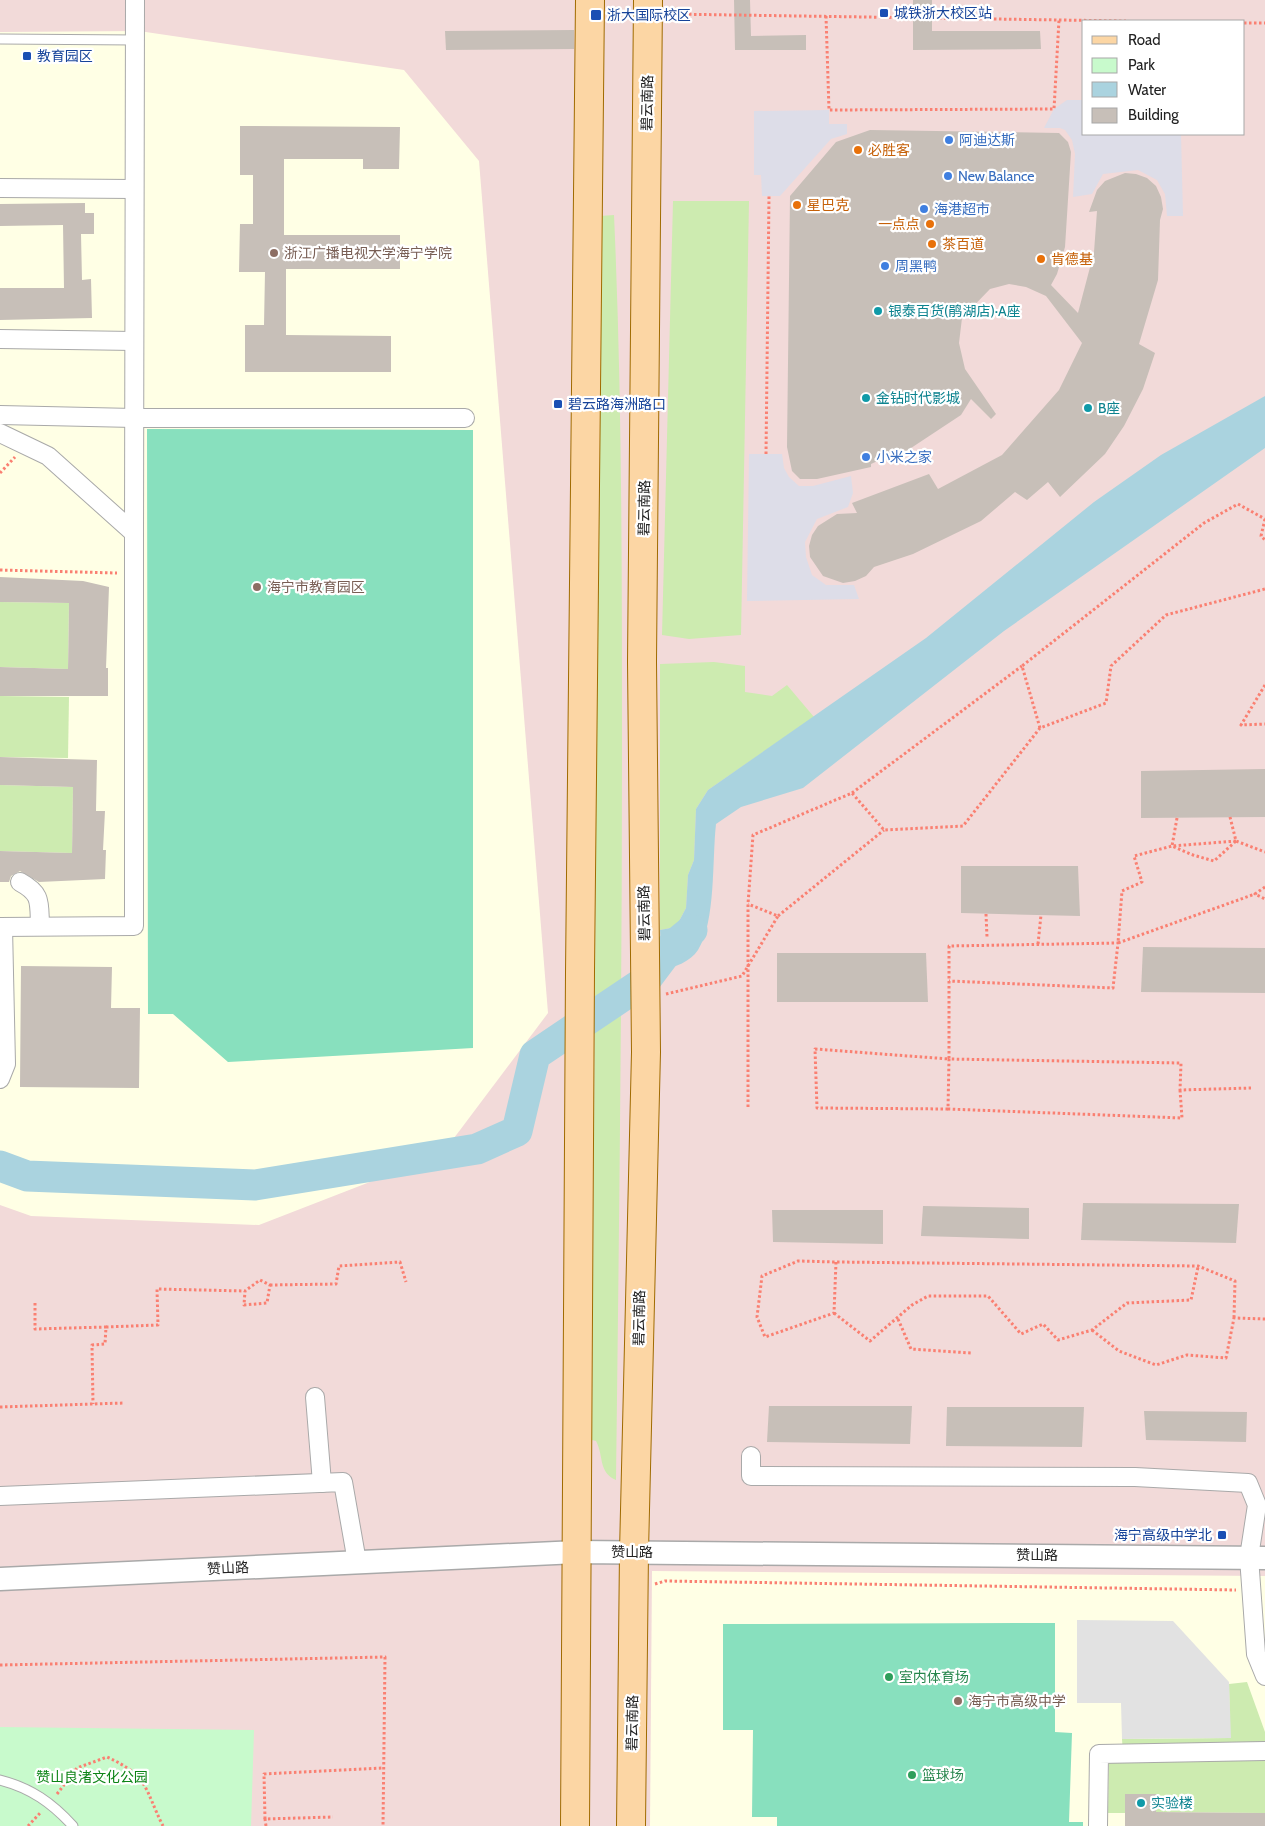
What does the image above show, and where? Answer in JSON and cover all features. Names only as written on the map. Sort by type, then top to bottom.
[{"type":"main road","points":[[575,1826],[580,972],[590,0]]},
{"type":"main road","name":"碧云南路","points":[[631,1826],[634,1552],[646,1052],[642,662],[657,7]]},
{"type":"street","points":[[0,1079],[6,1064],[1,927],[134,926],[135,0]]},
{"type":"street","points":[[0,188],[134,189]]},
{"type":"street","points":[[0,339],[134,341]]},
{"type":"street","points":[[0,415],[134,418],[465,418]]},
{"type":"street","points":[[0,433],[48,456],[134,534]]},
{"type":"street","points":[[20,882],[33,889],[39,898],[40,926]]},
{"type":"street","points":[[315,1397],[322,1483]]},
{"type":"street","points":[[751,1456],[752,1476],[1135,1477],[1248,1483],[1257,1505],[1257,1558],[1251,1590],[1256,1654],[1265,1676]]},
{"type":"street","points":[[0,1496],[342,1482],[357,1562]]},
{"type":"street","name":"赞山路","points":[[0,1579],[577,1552],[1257,1558]]},
{"type":"street","points":[[1098,1826],[1099,1754],[1265,1751]]},
{"type":"lane","points":[[0,39],[135,40]]},
{"type":"lane","points":[[0,1780],[21,1786],[49,1803],[73,1826]]},
{"type":"path","points":[[657,7],[826,16],[1082,20]]},
{"type":"path","points":[[826,16],[829,110],[1054,109],[1059,20]]},
{"type":"path","points":[[1245,23],[1265,23]]},
{"type":"path","points":[[766,454],[769,196]]},
{"type":"path","points":[[748,1107],[748,904],[753,835],[852,793],[1022,666],[1204,523],[1238,504],[1265,519],[1262,536],[1265,540]]},
{"type":"path","points":[[0,570],[134,573]]},
{"type":"path","points":[[662,995],[742,976],[778,916],[884,830],[963,826],[1040,728],[1106,703],[1111,666],[1166,615],[1265,589]]},
{"type":"path","points":[[1022,666],[1040,728]]},
{"type":"path","points":[[1265,685],[1241,724],[1265,724]]},
{"type":"path","points":[[852,793],[884,830]]},
{"type":"path","points":[[1230,817],[1236,841]]},
{"type":"path","points":[[1172,846],[1176,818]]},
{"type":"path","points":[[1172,846],[1193,856],[1214,861],[1236,841]]},
{"type":"path","points":[[948,981],[1113,988],[1122,892],[1142,882],[1134,856],[1172,846],[1236,841],[1265,852]]},
{"type":"path","points":[[948,1109],[948,946],[1118,943],[1256,894],[1265,887]]},
{"type":"path","points":[[1256,894],[1265,899]]},
{"type":"path","points":[[748,904],[778,916]]},
{"type":"path","points":[[986,914],[987,937]]},
{"type":"path","points":[[1038,944],[1040,915]]},
{"type":"path","points":[[815,1049],[948,1059],[1181,1063],[1180,1090],[1182,1118],[948,1109],[817,1108],[815,1049]]},
{"type":"path","points":[[1180,1090],[1251,1088]]},
{"type":"path","points":[[834,1313],[765,1337],[756,1317],[762,1276],[798,1261],[1198,1266],[1235,1281],[1234,1318],[1226,1358],[1187,1355],[1156,1365],[1119,1351],[1092,1330]]},
{"type":"path","points":[[35,1303],[35,1329],[158,1325],[157,1289],[245,1291],[260,1280],[270,1285],[336,1284],[339,1266],[400,1262],[406,1282]]},
{"type":"path","points":[[834,1313],[836,1262]]},
{"type":"path","points":[[834,1313],[870,1341],[898,1319],[912,1304],[928,1296],[988,1296],[1022,1334],[1043,1324],[1058,1340],[1092,1330],[1127,1303],[1191,1300],[1198,1266]]},
{"type":"path","points":[[245,1291],[244,1304],[267,1303],[270,1285]]},
{"type":"path","points":[[1234,1318],[1265,1319]]},
{"type":"path","points":[[898,1319],[911,1349],[971,1353]]},
{"type":"path","points":[[93,1404],[92,1346],[106,1344],[106,1327]]},
{"type":"path","points":[[0,1407],[124,1403]]},
{"type":"path","points":[[651,1584],[665,1581],[1251,1590]]},
{"type":"path","points":[[0,1665],[385,1657],[383,1826]]},
{"type":"path","points":[[28,1826],[77,1768],[107,1757],[128,1767],[142,1779],[163,1826]]},
{"type":"path","points":[[266,1826],[264,1774],[384,1768]]},
{"type":"path","points":[[265,1819],[333,1817]]},
{"type":"shaded area","points":[[0,0],[1265,0],[1265,1826],[0,1826]]},
{"type":"shaded area","name":"海宁市教育园区","points":[[139,31],[404,70],[479,161],[548,1013],[442,1154],[259,1225],[31,1216],[0,1205],[0,32]]},
{"type":"shaded area","points":[[1067,100],[1082,100],[1082,135],[1181,135],[1183,216],[1167,216],[1165,194],[1157,180],[1138,170],[1103,174],[1092,194],[1073,197],[1075,154],[1072,140],[1065,130],[1060,128],[1044,128],[1054,109]]},
{"type":"shaded area","points":[[829,110],[829,124],[847,124],[847,134],[831,139],[780,196],[762,196],[761,175],[754,175],[754,111]]},
{"type":"shaded area","points":[[749,454],[782,454],[784,468],[789,477],[799,486],[813,486],[851,476],[853,493],[848,507],[817,519],[805,542],[806,557],[812,575],[826,585],[854,585],[859,599],[747,601]]},
{"type":"shaded area","name":"海宁市高级中学","points":[[652,1571],[1265,1576],[1265,1826],[650,1826]]},
{"type":"shaded area","points":[[1077,1620],[1173,1621],[1229,1682],[1231,1738],[1122,1739],[1121,1703],[1077,1703]]},
{"type":"green space","points":[[673,201],[749,201],[741,635],[689,639],[662,635]]},
{"type":"green space","points":[[614,215],[622,549],[621,1023],[616,1480],[606,1473],[596,1441],[592,1440],[600,216]]},
{"type":"green space","points":[[147,429],[473,430],[473,1048],[228,1062],[173,1014],[148,1014]]},
{"type":"green space","points":[[0,602],[69,603],[68,669],[0,667]]},
{"type":"green space","points":[[714,662],[745,666],[745,692],[772,696],[787,685],[814,717],[708,790],[696,809],[694,860],[688,875],[686,908],[676,927],[660,930],[660,664]]},
{"type":"green space","points":[[0,696],[69,697],[68,758],[0,757]]},
{"type":"green space","points":[[0,785],[73,787],[72,853],[0,851]]},
{"type":"green space","points":[[1055,1623],[1055,1732],[1072,1733],[1069,1822],[1083,1822],[1083,1826],[777,1826],[777,1817],[752,1817],[753,1730],[723,1730],[723,1624]]},
{"type":"green space","points":[[1247,1682],[1265,1732],[1265,1741],[1257,1751],[1265,1751],[1265,1813],[1156,1812],[1156,1794],[1125,1813],[1108,1813],[1109,1754],[1123,1754],[1122,1739],[1230,1738],[1229,1684]]},
{"type":"green space","name":"赞山良渚文化公园","points":[[0,1727],[254,1730],[251,1826],[0,1826]]},
{"type":"water","points":[[1265,396],[1265,448],[1004,631],[803,788],[741,807],[716,824],[711,907],[704,938],[698,950],[691,958],[677,966],[662,970],[660,930],[676,927],[686,908],[688,875],[694,860],[696,809],[708,790],[926,638],[1094,502],[1161,455]]},
{"type":"building","points":[[734,0],[750,0],[751,36],[806,35],[806,50],[735,50]]},
{"type":"building","points":[[913,0],[932,0],[932,31],[1040,31],[1041,49],[913,50]]},
{"type":"building","name":"浙大国际校区","points":[[574,30],[574,49],[446,50],[445,31]]},
{"type":"building","points":[[240,126],[400,127],[399,169],[363,169],[363,159],[284,159],[284,235],[400,235],[400,269],[286,269],[286,335],[391,336],[391,372],[245,372],[245,325],[264,325],[265,272],[239,272],[240,224],[253,224],[253,175],[240,175]]},
{"type":"building","name":"银泰百货(鹃湖店)·A座","points":[[870,130],[1059,133],[1068,142],[1071,152],[1065,247],[1057,274],[1051,285],[1078,313],[1094,252],[1097,211],[1089,212],[1097,190],[1105,181],[1125,173],[1147,178],[1156,186],[1161,197],[1163,209],[1160,220],[1158,280],[1139,344],[1155,353],[1143,389],[1124,426],[1105,454],[1060,497],[1048,482],[1027,500],[1015,492],[981,521],[913,554],[874,567],[866,576],[855,581],[843,583],[823,576],[810,557],[809,546],[812,535],[818,526],[837,514],[857,513],[852,503],[929,474],[938,489],[1002,455],[1059,390],[1082,343],[1046,296],[1026,287],[1009,284],[990,289],[962,318],[959,343],[965,369],[996,414],[991,419],[971,399],[961,415],[905,452],[904,449],[871,464],[871,467],[817,479],[800,479],[792,471],[787,447],[790,196],[836,142]]},
{"type":"building","points":[[85,203],[85,213],[94,213],[94,234],[81,234],[82,280],[91,279],[92,318],[0,320],[0,288],[64,288],[63,225],[0,226],[0,204]]},
{"type":"building","points":[[0,577],[83,581],[109,587],[106,668],[108,668],[108,696],[0,696],[0,667],[68,669],[69,603],[0,602]]},
{"type":"building","points":[[0,757],[97,760],[96,811],[105,811],[103,850],[106,850],[105,879],[39,882],[20,871],[11,876],[9,882],[0,882],[0,851],[72,853],[73,787],[0,785]]},
{"type":"building","points":[[1265,769],[1265,817],[1141,818],[1141,771]]},
{"type":"building","points":[[961,866],[1078,866],[1080,916],[961,913]]},
{"type":"building","points":[[1143,947],[1265,948],[1265,993],[1141,992]]},
{"type":"building","points":[[777,953],[926,953],[928,1002],[777,1002]]},
{"type":"building","points":[[21,966],[112,967],[111,1008],[140,1008],[139,1088],[20,1087]]},
{"type":"building","points":[[1083,1203],[1239,1204],[1236,1243],[1081,1240]]},
{"type":"building","points":[[923,1206],[1029,1208],[1029,1239],[921,1236]]},
{"type":"building","points":[[772,1210],[883,1210],[883,1244],[773,1242]]},
{"type":"building","points":[[769,1406],[912,1406],[910,1444],[767,1442]]},
{"type":"building","points":[[947,1407],[1084,1407],[1082,1447],[946,1446]]},
{"type":"building","points":[[1144,1411],[1247,1412],[1246,1442],[1146,1440]]},
{"type":"building","name":"实验楼","points":[[1125,1794],[1157,1794],[1156,1812],[1265,1813],[1265,1826],[1125,1826]]},
{"type":"waterway","points":[[0,1166],[27,1176],[255,1185],[477,1149],[517,1131],[535,1055],[645,981],[669,949],[692,930]]},
{"type":"place","name":"城铁浙大校区站","points":[[884,13]]},
{"type":"place","name":"浙大国际校区","points":[[596,15]]},
{"type":"place","name":"教育园区","points":[[27,56]]},
{"type":"place","name":"阿迪达斯","points":[[949,140]]},
{"type":"place","name":"必胜客","points":[[858,150]]},
{"type":"place","name":"New Balance","points":[[948,176]]},
{"type":"place","name":"星巴克","points":[[797,205]]},
{"type":"place","name":"海港超市","points":[[924,209]]},
{"type":"place","name":"一点点","points":[[930,224]]},
{"type":"place","name":"茶百道","points":[[932,244]]},
{"type":"place","name":"浙江广播电视大学海宁学院","points":[[274,253]]},
{"type":"place","name":"肯德基","points":[[1041,259]]},
{"type":"place","name":"周黑鸭","points":[[885,266]]},
{"type":"place","name":"银泰百货(鹃湖店)·A座","points":[[878,311]]},
{"type":"place","name":"金钻时代影城","points":[[866,398]]},
{"type":"place","name":"碧云路海洲路口","points":[[558,404]]},
{"type":"place","name":"B座","points":[[1088,408]]},
{"type":"place","name":"小米之家","points":[[866,457]]},
{"type":"place","name":"海宁市教育园区","points":[[257,587]]},
{"type":"place","name":"海宁高级中学北","points":[[1222,1535]]},
{"type":"place","name":"室内体育场","points":[[889,1677]]},
{"type":"place","name":"海宁市高级中学","points":[[958,1701]]},
{"type":"place","name":"篮球场","points":[[912,1775]]},
{"type":"place","name":"实验楼","points":[[1141,1803]]}]
